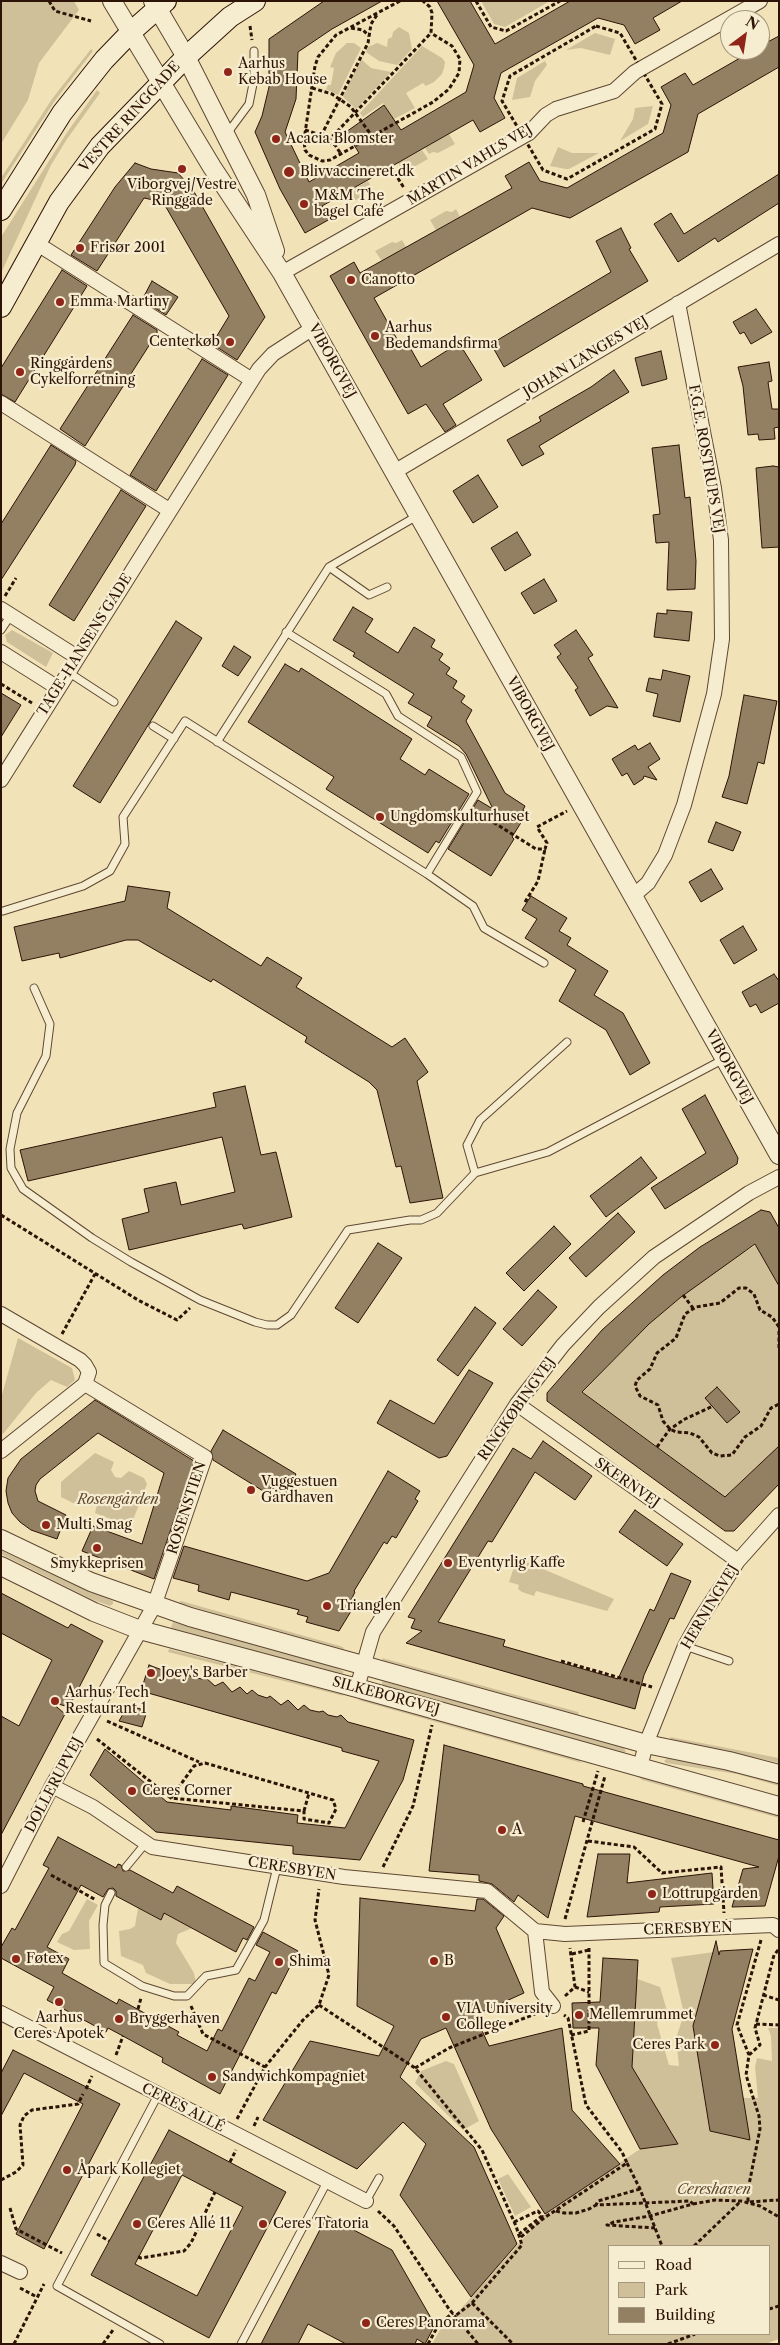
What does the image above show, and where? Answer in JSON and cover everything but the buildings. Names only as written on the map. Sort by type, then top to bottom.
[{"type":"main road","name":"VESTRE RINGGADE","points":[[1,307],[59,202],[100,146],[186,56],[230,17],[255,1]]},
{"type":"main road","points":[[1,210],[62,113],[104,60],[159,3]]},
{"type":"street","name":"VIBORGVEJ","points":[[112,1],[212,168],[282,273],[779,1155]]},
{"type":"street","name":"MARTIN VAHLS VEJ","points":[[282,273],[529,133],[546,115],[556,109],[614,91],[635,72],[760,1]]},
{"type":"street","name":"VIBORGVEJ","points":[[159,3],[256,195],[282,273]]},
{"type":"street","points":[[36,243],[252,380]]},
{"type":"street","name":"JOHAN LANGES VEJ","points":[[394,472],[779,244]]},
{"type":"street","name":"F.G.E. ROSTRUPS VEJ","points":[[633,896],[648,883],[665,855],[684,805],[714,694],[722,639],[721,540],[714,488],[678,303]]},
{"type":"street","name":"TAGE-HANSENS GADE","points":[[1,780],[252,380],[273,354],[313,328]]},
{"type":"street","points":[[1,403],[169,510]]},
{"type":"street","points":[[6,612],[77,657]]},
{"type":"street","points":[[1,652],[58,688]]},
{"type":"street","name":"RINGKØBINGVEJ","points":[[358,1688],[373,1632],[516,1404],[563,1345],[619,1288],[654,1258],[749,1193],[779,1176]]},
{"type":"street","points":[[1,1451],[85,1384],[89,1372],[85,1365],[55,1345],[2,1317]]},
{"type":"street","name":"ROSENSTIEN","points":[[85,1384],[205,1456],[154,1606]]},
{"type":"street","name":"SKERNVEJ","points":[[516,1404],[738,1561]]},
{"type":"street","name":"HERNINGVEJ","points":[[640,1767],[646,1744],[685,1646],[738,1561],[779,1515]]},
{"type":"street","name":"SILKEBORGVEJ","points":[[1,1539],[91,1582],[154,1606],[646,1744],[729,1761],[779,1774]]},
{"type":"street","name":"SILKEBORGVEJ","points":[[1,1566],[94,1612],[140,1630],[358,1688],[779,1806]]},
{"type":"street","name":"DOLLERUPVEJ","points":[[1,1886],[52,1786],[154,1606]]},
{"type":"street","name":"CERESBYEN","points":[[52,1786],[93,1807],[152,1847],[320,1874],[487,1891],[535,1931],[563,1934],[725,1927],[776,1927]]},
{"type":"street","points":[[535,1931],[542,1992],[553,2006]]},
{"type":"street","name":"CERES ALLÉ","points":[[1,2013],[366,2201]]},
{"type":"street","points":[[1,2263],[20,2272]]},
{"type":"lane","points":[[226,135],[249,104],[254,79],[254,51]]},
{"type":"lane","points":[[217,742],[329,567],[419,516]]},
{"type":"lane","points":[[329,567],[369,595],[388,587]]},
{"type":"lane","points":[[1,630],[6,612]]},
{"type":"lane","points":[[286,632],[386,694],[398,716],[461,757],[477,792],[427,874]]},
{"type":"lane","points":[[68,672],[114,702]]},
{"type":"lane","points":[[4,911],[83,886],[110,871],[125,844],[123,817],[184,721],[427,874],[473,906],[484,928],[544,963]]},
{"type":"lane","points":[[153,726],[174,739]]},
{"type":"lane","points":[[34,988],[50,1024],[46,1056],[17,1113],[10,1150],[11,1168],[23,1189],[131,1262],[200,1300],[255,1322],[277,1325],[291,1315],[299,1305],[348,1230],[421,1220],[437,1213],[475,1173],[548,1152],[725,1058]]},
{"type":"lane","points":[[475,1173],[467,1145],[480,1120],[567,1042]]},
{"type":"lane","points":[[685,1646],[729,1662]]},
{"type":"lane","points":[[126,1867],[145,1844]]},
{"type":"lane","points":[[111,1893],[105,1905],[103,1925],[104,1963],[142,1986],[174,1996],[187,1996],[206,1976],[236,1970],[264,1920],[277,1866]]},
{"type":"lane","points":[[158,2094],[57,2286],[160,2344]]},
{"type":"lane","points":[[366,2201],[379,2178]]},
{"type":"lane","points":[[241,2344],[327,2182]]},
{"type":"path","points":[[49,1],[54,11],[90,21]]},
{"type":"path","points":[[400,1],[329,41],[318,57],[303,146],[309,155],[322,161],[341,154],[437,99],[456,80],[461,66],[456,52],[447,42],[431,33]]},
{"type":"path","points":[[328,141],[431,33],[432,13],[430,7],[423,1]]},
{"type":"path","points":[[476,1],[491,27],[506,31],[560,1]]},
{"type":"path","points":[[322,136],[370,37],[371,24],[378,12]]},
{"type":"path","points":[[348,29],[363,30],[370,37]]},
{"type":"path","points":[[312,88],[340,98],[356,112],[377,143]]},
{"type":"path","points":[[305,130],[322,136],[335,145],[341,154]]},
{"type":"path","points":[[391,167],[411,200]]},
{"type":"path","points":[[1,603],[16,578]]},
{"type":"path","points":[[1,684],[44,710]]},
{"type":"path","points":[[525,902],[538,881],[547,843],[536,827],[581,804]]},
{"type":"path","points":[[468,806],[536,849],[546,849]]},
{"type":"path","points":[[1,1214],[138,1300],[177,1320],[200,1300]]},
{"type":"path","points":[[55,1345],[95,1274]]},
{"type":"path","points":[[779,1348],[779,1329],[775,1320],[760,1310],[754,1294],[746,1288],[736,1290],[716,1304],[693,1308],[683,1318],[676,1338],[657,1353],[650,1369],[640,1376],[636,1382],[636,1390],[640,1396],[658,1405],[661,1417],[670,1429],[676,1432],[695,1434],[703,1440],[712,1453],[727,1457],[732,1455],[745,1437],[761,1426],[771,1408],[779,1404]]},
{"type":"path","points":[[683,1295],[693,1308]]},
{"type":"path","points":[[657,1447],[670,1429],[685,1419],[713,1406]]},
{"type":"path","points":[[561,1661],[641,1685]]},
{"type":"path","points":[[376,1881],[413,1806],[436,1710]]},
{"type":"path","points":[[92,1715],[200,1763],[309,1793],[333,1800],[336,1809],[329,1823],[304,1819],[304,1811],[309,1793]]},
{"type":"path","points":[[84,1729],[171,1798],[304,1811]]},
{"type":"path","points":[[575,1987],[572,1954],[563,1934],[610,1759]]},
{"type":"path","points":[[171,1798],[194,1766],[200,1763]]},
{"type":"path","points":[[583,1822],[592,1792]]},
{"type":"path","points":[[588,1842],[634,1847],[662,1873],[721,1867],[725,1927]]},
{"type":"path","points":[[241,2110],[265,2067],[303,2020],[319,2006],[329,1975],[315,1920],[320,1874]]},
{"type":"path","points":[[51,1875],[89,1896]]},
{"type":"path","points":[[748,2202],[748,2190],[760,2129],[746,2074],[748,2056],[737,2025],[760,1941],[776,1927]]},
{"type":"path","points":[[572,2034],[589,2030],[588,1933]]},
{"type":"path","points":[[748,2056],[760,2045],[756,2024],[774,1955],[779,1949]]},
{"type":"path","points":[[572,1954],[589,1950]]},
{"type":"path","points":[[415,2068],[449,2048],[553,2006],[575,1987]]},
{"type":"path","points":[[575,1987],[588,1992]]},
{"type":"path","points":[[763,1995],[779,2000]]},
{"type":"path","points":[[187,1996],[204,2034],[265,2067]]},
{"type":"path","points":[[319,2006],[415,2068],[482,2150],[520,2236],[522,2245],[472,2303],[438,2324],[428,2344]]},
{"type":"path","points":[[553,2006],[568,2018],[586,2105],[622,2152],[640,2189],[662,2245]]},
{"type":"path","points":[[756,2024],[779,2025]]},
{"type":"path","points":[[1,2180],[16,2172],[23,2165],[20,2125],[24,2116],[32,2110],[78,2104],[83,2094]]},
{"type":"path","points":[[520,2236],[627,2163]]},
{"type":"path","points":[[596,2205],[598,2201],[640,2189]]},
{"type":"path","points":[[138,2257],[184,2251],[191,2243],[216,2192]]},
{"type":"path","points":[[655,2228],[607,2225],[715,2200],[748,2202],[779,2200]]},
{"type":"path","points":[[556,2210],[564,2213],[576,2213],[596,2205],[645,2202],[690,2201],[693,2204]]},
{"type":"path","points":[[695,2245],[741,2201]]},
{"type":"path","points":[[748,2202],[779,2217]]},
{"type":"path","points":[[10,2208],[16,2228],[72,2258]]},
{"type":"path","points":[[514,2222],[538,2211],[542,2216],[520,2236]]},
{"type":"path","points":[[387,2218],[454,2315],[478,2344]]},
{"type":"path","points":[[472,2303],[512,2344]]},
{"type":"path","points":[[678,2335],[679,2339]]},
{"type":"path","points":[[668,2344],[692,2335]]},
{"type":"green space","points":[[1,1],[74,1],[79,10],[39,63],[28,100],[1,144]]},
{"type":"green space","points":[[481,1],[550,1],[505,27],[494,24]]},
{"type":"green space","points":[[399,27],[409,33],[412,49],[397,65],[379,61],[366,52],[368,47],[377,43],[387,47],[388,39],[392,37],[393,32]]},
{"type":"green space","points":[[595,33],[615,39],[610,55],[581,48],[566,50]]},
{"type":"green space","points":[[347,43],[354,43],[361,48],[338,95],[326,89],[328,85],[331,85],[334,68],[330,67],[336,53]]},
{"type":"green space","points":[[422,46],[442,58],[445,62],[442,74],[434,82],[426,86],[423,83],[406,93],[415,108],[394,119],[383,103],[363,117],[360,113]]},
{"type":"green space","points":[[91,49],[93,51],[54,102],[1,184],[1,178],[52,99]]},
{"type":"green space","points":[[361,59],[371,68],[391,72],[356,109],[343,97]]},
{"type":"green space","points":[[545,61],[547,65],[535,81],[530,97],[512,100],[517,78]]},
{"type":"green space","points":[[97,90],[100,93],[51,165],[1,273],[1,237],[66,134]]},
{"type":"green space","points":[[653,106],[648,124],[620,141],[633,119],[635,108]]},
{"type":"green space","points":[[449,134],[455,144],[438,153],[433,152],[429,154],[425,148]]},
{"type":"green space","points":[[558,147],[572,153],[599,153],[569,169],[550,166]]},
{"type":"green space","points":[[422,150],[428,159],[410,169],[406,167],[402,169],[398,163]]},
{"type":"green space","points":[[368,181],[373,190],[356,200],[347,201],[344,194]]},
{"type":"green space","points":[[456,209],[460,217],[436,230],[430,220],[446,211],[452,212]]},
{"type":"green space","points":[[402,240],[406,247],[382,261],[375,251],[392,242],[396,243]]},
{"type":"green space","points":[[12,630],[53,653],[46,667],[7,642],[5,635]]},
{"type":"green space","points":[[756,1245],[779,1286],[779,1447],[734,1488],[727,1498],[583,1392],[649,1324],[716,1270]]},
{"type":"green space","points":[[18,1338],[72,1368],[75,1380],[67,1387],[51,1380],[36,1393],[3,1434],[1,1433],[1,1398]]},
{"type":"green space","name":"Rosengården","points":[[95,1453],[114,1462],[111,1470],[115,1477],[121,1478],[129,1471],[144,1478],[147,1484],[133,1520],[123,1524],[95,1513],[97,1505],[81,1499],[77,1505],[61,1497],[61,1482]]},
{"type":"green space","points":[[1,1550],[113,1601],[113,1604],[110,1606],[91,1599],[1,1554]]},
{"type":"green space","points":[[517,1558],[614,1599],[607,1611],[536,1591],[534,1596],[522,1592],[518,1589],[519,1585],[509,1582]]},
{"type":"green space","points":[[181,1601],[344,1648],[228,1617],[179,1602]]},
{"type":"green space","points":[[173,1622],[337,1668],[344,1672],[342,1674],[171,1628]]},
{"type":"green space","points":[[169,1649],[341,1694],[344,1696],[168,1652]]},
{"type":"green space","points":[[382,1658],[578,1712],[579,1715],[383,1660]]},
{"type":"green space","points":[[383,1681],[624,1748],[626,1752],[622,1753],[394,1689],[381,1685]]},
{"type":"green space","points":[[362,1699],[578,1760],[582,1763],[358,1700]]},
{"type":"green space","points":[[670,1737],[779,1758],[779,1763],[671,1739]]},
{"type":"green space","points":[[667,1758],[737,1772],[779,1783],[779,1786],[737,1774],[666,1763],[664,1761]]},
{"type":"green space","points":[[638,1776],[779,1816],[779,1818],[642,1780]]},
{"type":"green space","points":[[87,1899],[98,1905],[89,1921],[90,1949],[74,1950],[57,1942],[62,1934],[69,1931]]},
{"type":"green space","points":[[138,1908],[160,1920],[164,1913],[192,1928],[178,1934],[176,1943],[194,1973],[196,1984],[170,1984],[146,1973],[143,1965],[121,1956],[119,1931],[135,1926]]},
{"type":"green space","name":"Cereshaven","points":[[714,1952],[693,2026],[710,2131],[750,2140],[741,2098],[758,2098],[755,2067],[757,2058],[772,2061],[771,2036],[768,2028],[779,2028],[779,2339],[765,2344],[432,2344],[441,2328],[452,2319],[545,2214],[640,2149],[678,2144],[632,2067],[637,1979],[660,1987],[667,2011],[661,2010],[657,2024],[669,2065],[679,2066],[676,2038],[684,2014],[671,1958]]},
{"type":"green space","points":[[446,2061],[454,2064],[479,2121],[463,2130],[415,2083],[421,2071]]},
{"type":"green space","points":[[508,2174],[531,2207],[515,2216],[498,2179]]},
{"type":"place","name":"Aarhus Kebab House","points":[[228,72]]},
{"type":"place","name":"Acacia Blomster","points":[[276,139]]},
{"type":"place","name":"Viborgvej/Vestre Ringgade","points":[[182,169]]},
{"type":"place","name":"Blivvaccineret.dk","points":[[289,172]]},
{"type":"place","name":"M&M The bagel Café","points":[[304,204]]},
{"type":"place","name":"Frisør 2001","points":[[80,248]]},
{"type":"place","name":"Canotto","points":[[351,280]]},
{"type":"place","name":"Emma Martiny","points":[[60,302]]},
{"type":"place","name":"Aarhus Bedemandsfirma","points":[[375,336]]},
{"type":"place","name":"Centerkøb","points":[[230,342]]},
{"type":"place","name":"Ringgårdens Cykelforretning","points":[[20,372]]},
{"type":"place","name":"Ungdomskulturhuset","points":[[380,817]]},
{"type":"place","name":"Vuggestuen Gårdhaven","points":[[251,1490]]},
{"type":"place","name":"Multi Smag","points":[[46,1525]]},
{"type":"place","name":"Smykkeprisen","points":[[97,1548]]},
{"type":"place","name":"Eventyrlig Kaffe","points":[[448,1563]]},
{"type":"place","name":"Trianglen","points":[[327,1606]]},
{"type":"place","name":"Joey's Barber","points":[[151,1673]]},
{"type":"place","name":"Aarhus Tech Restaurant 1","points":[[55,1701]]},
{"type":"place","name":"Ceres Corner","points":[[132,1791]]},
{"type":"place","name":"A","points":[[502,1830]]},
{"type":"place","name":"Lottrupgården","points":[[652,1894]]},
{"type":"place","name":"Føtex","points":[[16,1959]]},
{"type":"place","name":"B","points":[[434,1961]]},
{"type":"place","name":"Shima","points":[[279,1962]]},
{"type":"place","name":"Aarhus Ceres Apotek","points":[[59,2002]]},
{"type":"place","name":"Mellemrummet","points":[[579,2015]]},
{"type":"place","name":"VIA University College","points":[[446,2017]]},
{"type":"place","name":"Bryggerhaven","points":[[119,2019]]},
{"type":"place","name":"Ceres Park","points":[[715,2045]]},
{"type":"place","name":"Sandwichkompagniet","points":[[212,2077]]},
{"type":"place","name":"Åpark Kollegiet","points":[[67,2170]]},
{"type":"place","name":"Ceres Allé 11","points":[[137,2224]]},
{"type":"place","name":"Ceres Tratoria","points":[[263,2224]]},
{"type":"place","name":"Ceres Panorama","points":[[366,2323]]}]
